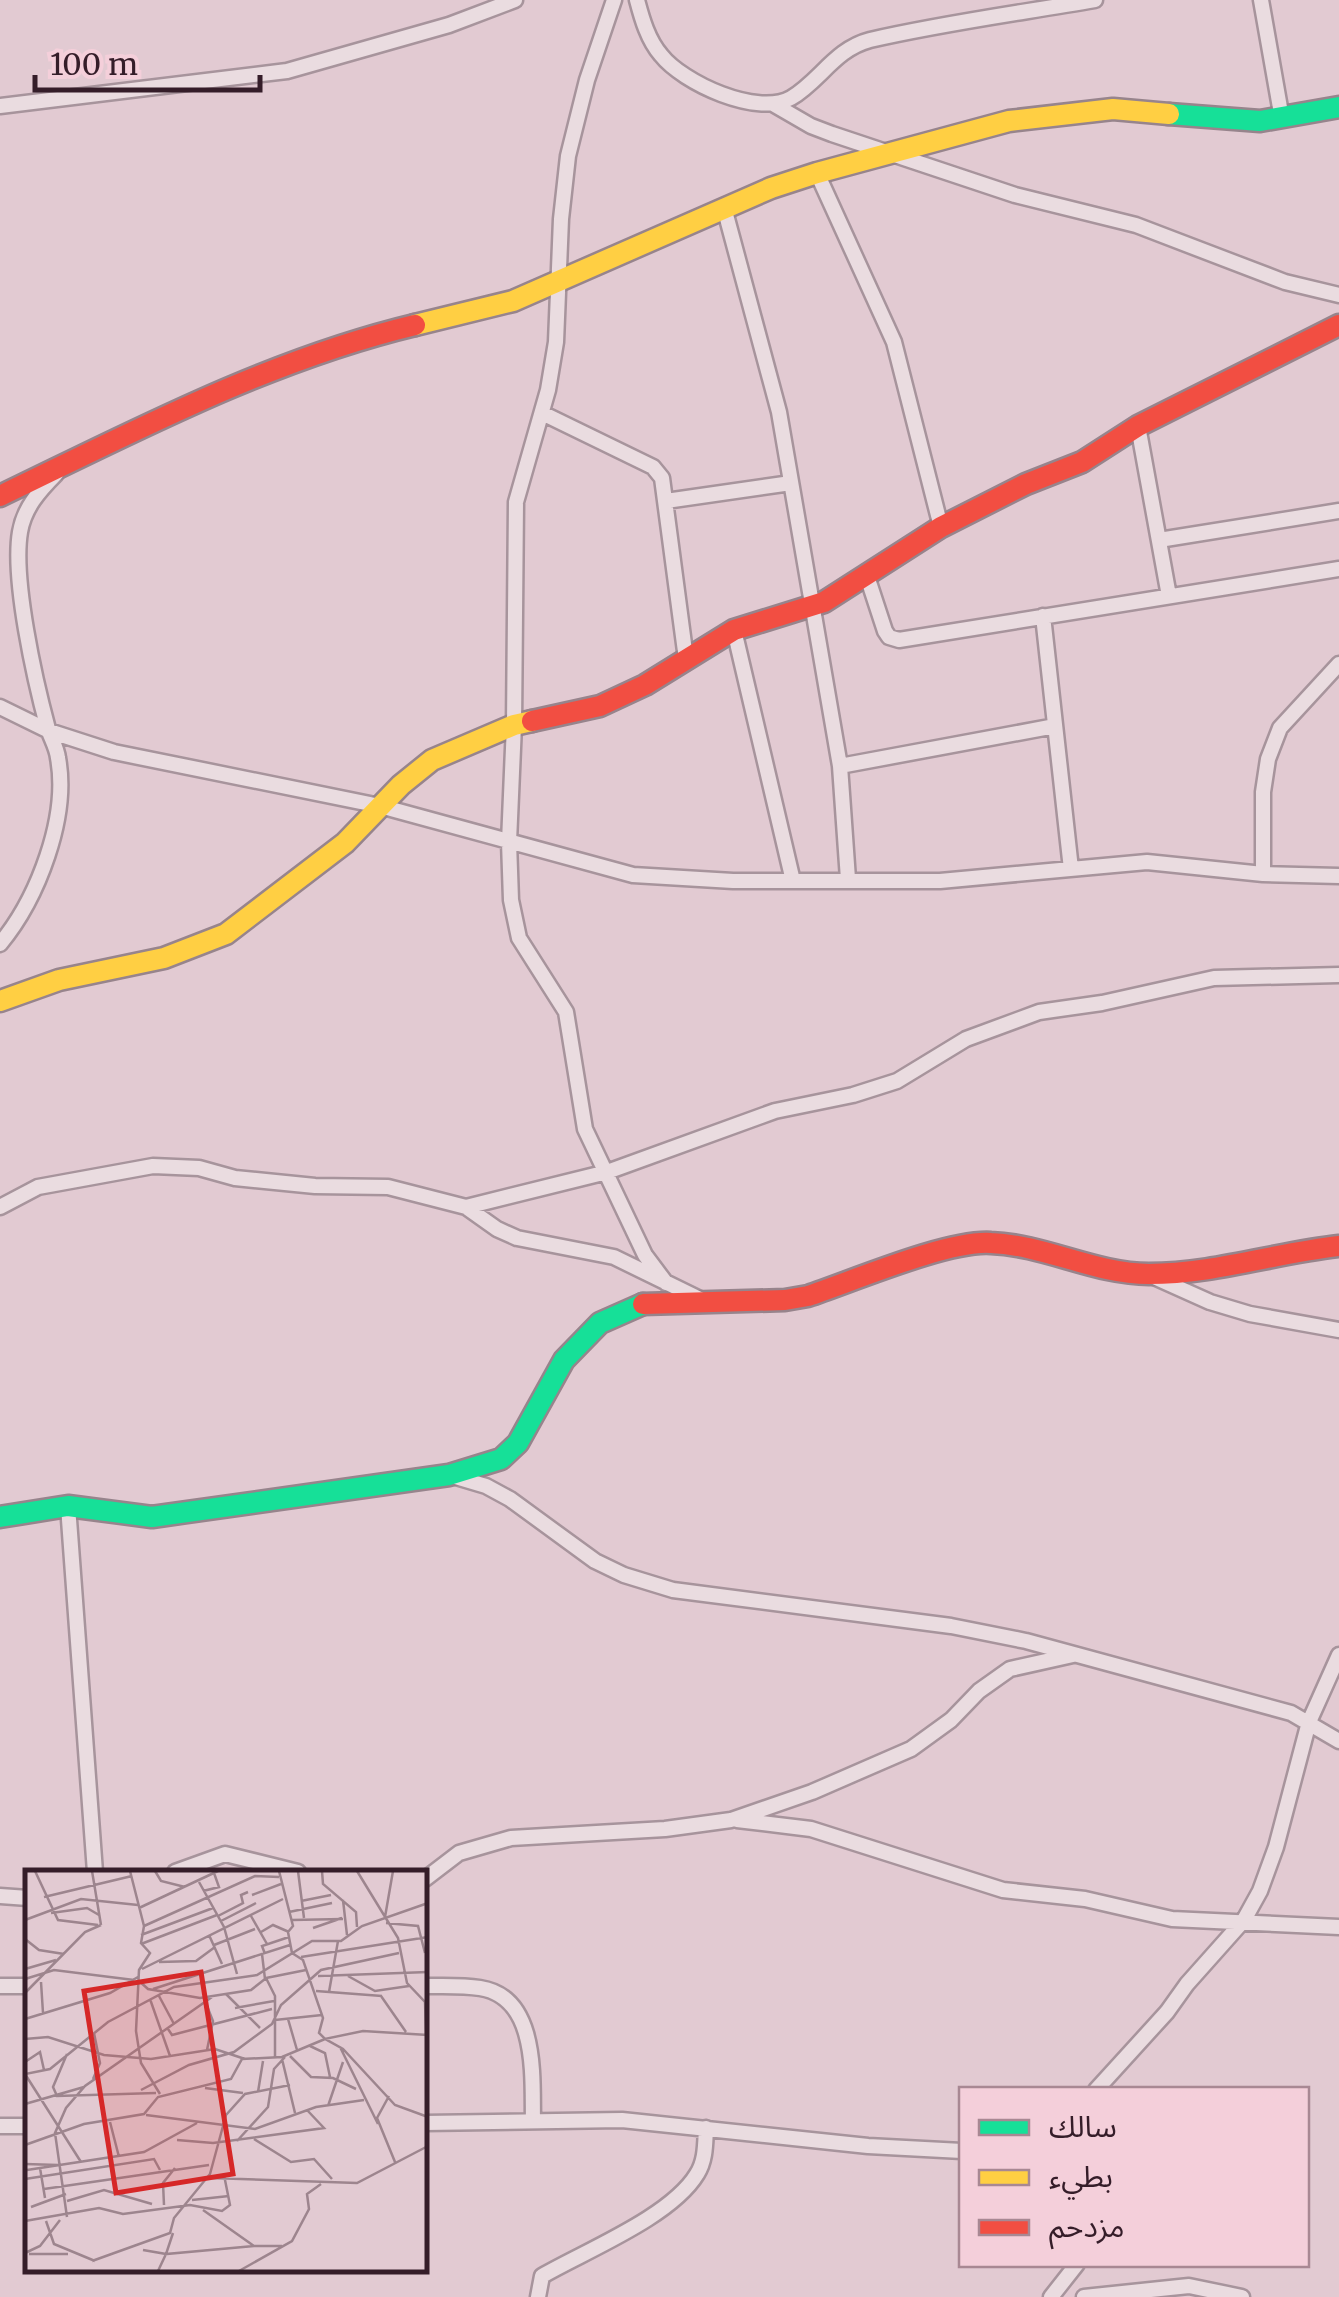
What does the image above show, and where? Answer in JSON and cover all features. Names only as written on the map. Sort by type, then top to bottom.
[{"type":"street","points":[[0,106],[287,71],[449,26],[516,0]]},
{"type":"street","points":[[614,0],[586,80],[568,156],[556,342],[542,412],[516,502],[511,900],[519,938],[566,1012],[585,1129],[645,1255],[666,1282]]},
{"type":"street","points":[[636,0],[662,58],[685,77],[716,92],[773,104],[811,126],[1015,195],[1136,225],[1286,282],[1339,295]]},
{"type":"street","points":[[773,104],[799,92],[852,46],[1094,0]]},
{"type":"street","points":[[1261,0],[1282,119]]},
{"type":"street","points":[[0,496],[214,392],[376,334],[513,300],[771,188],[817,174],[1010,121],[1080,112],[1113,109],[1260,121],[1339,107]]},
{"type":"street","points":[[817,174],[894,342],[940,526]]},
{"type":"street","points":[[725,210],[778,412],[840,766],[848,878]]},
{"type":"street","points":[[0,1001],[59,980],[164,958],[226,934],[345,842],[432,760],[514,725],[600,706],[646,685],[734,630],[812,606],[940,526],[1082,462],[1138,426],[1336,334]]},
{"type":"street","points":[[542,412],[653,467],[662,478],[686,658]]},
{"type":"street","points":[[1138,426],[1169,596]]},
{"type":"street","points":[[0,944],[29,902],[44,868],[60,781],[58,755],[33,665],[18,552],[20,529],[28,508],[63,467]]},
{"type":"street","points":[[666,501],[791,483]]},
{"type":"street","points":[[1159,540],[1339,511]]},
{"type":"street","points":[[866,573],[885,631],[900,640],[1339,569]]},
{"type":"street","points":[[1043,616],[1071,869]]},
{"type":"street","points":[[734,630],[793,881]]},
{"type":"street","points":[[1263,874],[1268,759],[1280,728],[1339,664]]},
{"type":"street","points":[[0,706],[49,731],[114,752],[380,806],[633,875],[940,881],[1147,862],[1263,874],[1339,876]]},
{"type":"street","points":[[840,766],[1056,726]]},
{"type":"street","points":[[466,1207],[607,1172],[775,1111],[897,1080],[966,1039],[1039,1012],[1102,1003],[1214,978],[1339,974]]},
{"type":"street","points":[[0,1207],[38,1187],[153,1166],[200,1168],[251,1180],[315,1186],[388,1187],[466,1207],[517,1238],[614,1258],[709,1304]]},
{"type":"street","points":[[0,1517],[68,1506],[152,1516],[449,1474],[500,1459],[518,1443],[564,1360],[600,1323],[639,1304],[709,1304],[808,1296],[968,1243],[1013,1242],[1098,1266],[1146,1274],[1210,1302],[1250,1314],[1339,1330]]},
{"type":"street","points":[[1146,1274],[1339,1246]]},
{"type":"street","points":[[449,1474],[510,1499],[595,1560],[624,1575],[673,1590],[951,1626],[1078,1654],[1291,1714],[1339,1741]]},
{"type":"street","points":[[68,1506],[95,1870]]},
{"type":"street","points":[[428,1877],[459,1853],[510,1838],[665,1829],[731,1820],[812,1792],[911,1749],[1010,1669],[1078,1654]]},
{"type":"street","points":[[1099,2087],[1244,1920],[1260,1891],[1276,1847],[1309,1722],[1339,1654]]},
{"type":"street","points":[[731,1820],[811,1829],[1003,1890],[1085,1898],[1172,1919],[1339,1927]]},
{"type":"street","points":[[181,1870],[225,1854],[290,1870]]},
{"type":"street","points":[[225,1854],[226,1870]]},
{"type":"street","points":[[0,1896],[25,1898]]},
{"type":"street","points":[[428,1986],[484,1988],[515,2012],[527,2032],[531,2055],[533,2122]]},
{"type":"street","points":[[428,2123],[622,2120],[868,2146],[959,2151]]},
{"type":"street","points":[[538,2297],[542,2276],[606,2245],[684,2192],[700,2171],[706,2128]]},
{"type":"street","points":[[1051,2297],[1075,2267]]},
{"type":"street","points":[[1084,2297],[1189,2286],[1240,2297]]},
{"type":"traffic: fast","points":[[1169,114],[1260,121],[1339,107]]},
{"type":"traffic: fast","points":[[0,1517],[68,1506],[152,1517],[449,1475],[501,1459],[518,1443],[564,1360],[600,1323],[643,1304]]},
{"type":"traffic: slow","points":[[415,325],[513,301],[771,188],[817,173],[1009,121],[1113,109],[1169,114]]},
{"type":"traffic: slow","points":[[0,1001],[59,980],[164,958],[226,934],[345,843],[401,785],[432,760],[532,721]]},
{"type":"traffic: jam","points":[[0,496],[255,377],[415,325]]},
{"type":"traffic: jam","points":[[532,721],[600,706],[645,685],[734,630],[824,602],[941,527],[1026,484],[1082,462],[1138,426],[1339,325]]},
{"type":"traffic: jam","points":[[643,1304],[808,1296],[926,1254],[973,1244],[1011,1245],[1109,1269],[1149,1274],[1197,1271],[1339,1246]]}]
